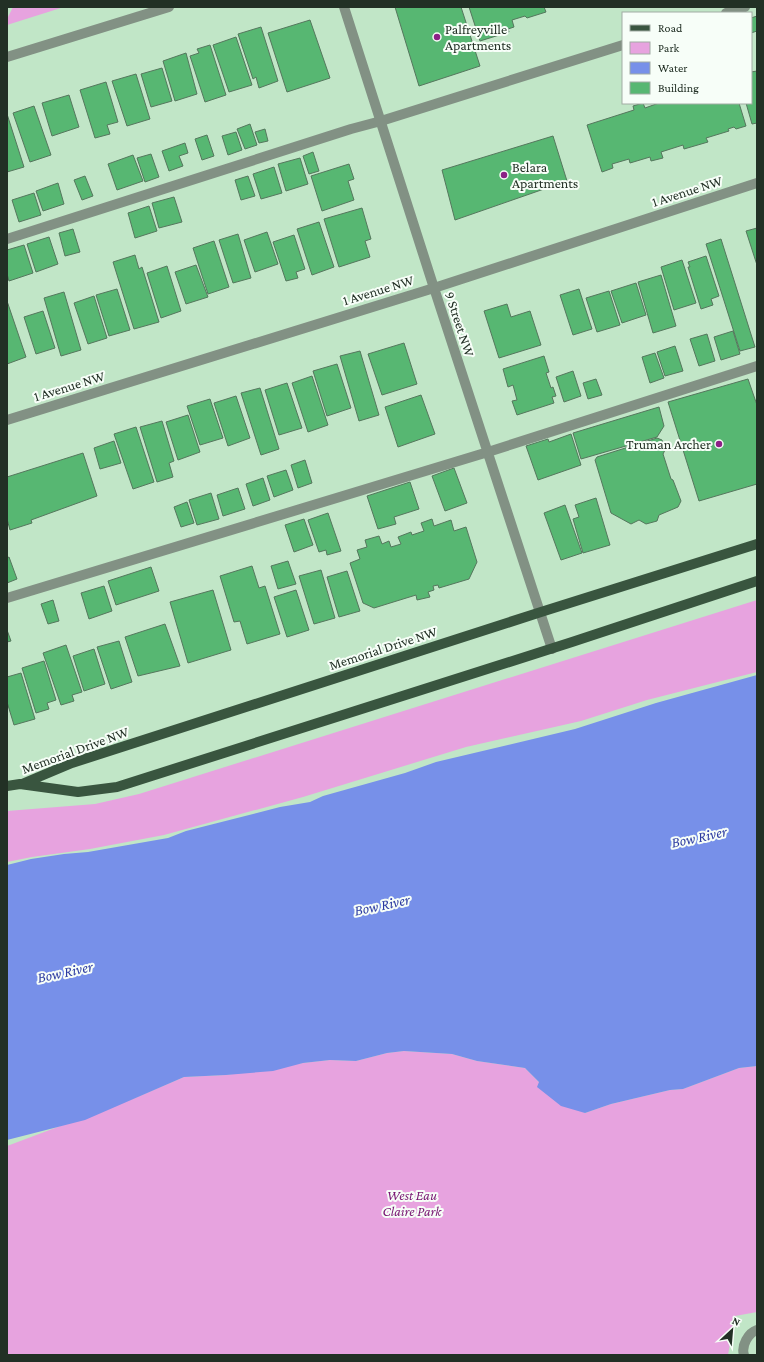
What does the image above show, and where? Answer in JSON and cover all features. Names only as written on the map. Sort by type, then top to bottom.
[{"type":"main road","name":"Memorial Drive NW","points":[[7,786],[20,784],[72,763],[757,544]]},
{"type":"main road","name":"Memorial Drive NW","points":[[20,784],[78,792],[117,787],[552,649],[757,581]]},
{"type":"street","points":[[7,58],[169,7]]},
{"type":"street","name":"9 Street NW","points":[[344,7],[552,649]]},
{"type":"street","points":[[729,12],[745,7]]},
{"type":"street","points":[[7,239],[351,129],[381,121],[622,45]]},
{"type":"street","name":"1 Avenue NW","points":[[7,420],[434,288],[757,183]]},
{"type":"street","points":[[7,598],[488,452],[757,366]]},
{"type":"street","points":[[744,1355],[744,1343],[754,1331],[757,1330]]},
{"type":"green space","points":[[13,7],[64,7],[7,25],[7,19]]},
{"type":"green space","points":[[757,600],[757,672],[647,700],[581,721],[466,747],[303,797],[164,835],[90,849],[7,862],[7,811],[95,804],[139,794]]},
{"type":"green space","name":"West Eau Claire Park","points":[[404,1051],[452,1054],[477,1061],[525,1068],[539,1082],[585,1113],[611,1104],[670,1090],[683,1089],[739,1068],[757,1066],[757,1312],[735,1316],[728,1355],[7,1355],[7,1146],[135,1098],[184,1077],[226,1075],[330,1060],[356,1061],[387,1053]]},
{"type":"water","name":"Bow River","points":[[757,675],[757,1066],[739,1068],[683,1089],[670,1090],[611,1104],[585,1113],[561,1106],[537,1087],[539,1082],[525,1068],[477,1061],[452,1054],[404,1051],[387,1053],[356,1061],[330,1060],[303,1063],[273,1071],[184,1077],[85,1120],[7,1140],[7,865],[31,859],[88,852],[168,838],[186,831],[280,807],[310,802],[323,796],[405,773],[436,762],[575,729],[656,703]]},
{"type":"building","name":"Palfreyville Apartments","points":[[395,7],[461,7],[480,66],[419,86]]},
{"type":"building","points":[[469,7],[544,7],[546,12],[527,18],[525,16],[512,20],[514,27],[508,29],[509,32],[480,41]]},
{"type":"building","points":[[757,16],[757,31],[752,33],[752,18]]},
{"type":"building","points":[[310,20],[330,78],[287,92],[268,33]]},
{"type":"building","points":[[261,27],[278,81],[259,88],[256,77],[253,79],[238,34]]},
{"type":"building","points":[[236,37],[252,85],[229,92],[213,45]]},
{"type":"building","points":[[210,45],[226,95],[205,102],[190,56],[199,53],[197,49]]},
{"type":"building","points":[[186,53],[197,94],[175,101],[163,61]]},
{"type":"building","points":[[162,68],[172,101],[151,107],[141,74]]},
{"type":"building","points":[[757,71],[757,123],[752,124],[746,104],[752,104],[752,72]]},
{"type":"building","points":[[136,74],[150,119],[127,126],[112,81]]},
{"type":"building","points":[[106,82],[118,122],[107,125],[110,134],[95,138],[80,90]]},
{"type":"building","points":[[69,95],[79,127],[52,136],[42,103]]},
{"type":"building","points":[[643,104],[645,108],[656,104],[739,104],[746,126],[736,129],[734,127],[728,129],[729,131],[706,138],[708,142],[684,149],[683,145],[661,152],[663,158],[651,161],[650,157],[630,163],[629,159],[612,164],[613,168],[602,172],[587,125],[634,110],[633,106]]},
{"type":"building","points":[[34,106],[51,155],[30,162],[13,113]]},
{"type":"building","points":[[7,114],[24,167],[7,172]]},
{"type":"building","points":[[250,124],[257,145],[245,149],[237,129]]},
{"type":"building","points":[[265,129],[268,141],[259,143],[255,132]]},
{"type":"building","points":[[236,132],[242,150],[228,155],[222,136]]},
{"type":"building","points":[[207,135],[214,156],[202,160],[195,139]]},
{"type":"building","name":"Belara Apartments","points":[[553,136],[567,181],[455,220],[442,170]]},
{"type":"building","points":[[185,143],[188,153],[179,156],[183,166],[169,171],[162,151]]},
{"type":"building","points":[[313,152],[319,171],[309,174],[303,156]]},
{"type":"building","points":[[151,154],[159,177],[145,182],[137,158]]},
{"type":"building","points":[[133,155],[143,181],[117,190],[108,164]]},
{"type":"building","points":[[300,158],[308,184],[286,191],[278,164]]},
{"type":"building","points":[[349,164],[354,179],[348,181],[354,200],[322,211],[311,176]]},
{"type":"building","points":[[274,167],[282,193],[261,199],[253,174]]},
{"type":"building","points":[[85,176],[93,196],[82,200],[74,180]]},
{"type":"building","points":[[248,176],[255,196],[241,200],[235,180]]},
{"type":"building","points":[[58,183],[64,204],[43,211],[36,191]]},
{"type":"building","points":[[34,193],[41,215],[19,222],[12,200]]},
{"type":"building","points":[[174,197],[182,222],[159,228],[152,203]]},
{"type":"building","points":[[149,206],[157,231],[135,238],[128,213]]},
{"type":"building","points":[[362,208],[371,239],[365,241],[370,257],[339,267],[324,219]]},
{"type":"building","points":[[319,222],[334,267],[312,275],[297,229]]},
{"type":"building","points":[[757,228],[757,265],[746,231]]},
{"type":"building","points":[[73,229],[80,252],[65,256],[59,233]]},
{"type":"building","points":[[267,232],[278,264],[255,272],[244,240]]},
{"type":"building","points":[[238,234],[251,278],[233,283],[219,240]]},
{"type":"building","points":[[294,235],[305,269],[296,272],[298,278],[286,281],[273,242]]},
{"type":"building","points":[[49,237],[58,264],[36,272],[27,244]]},
{"type":"building","points":[[721,239],[755,347],[740,351],[706,244]]},
{"type":"building","points":[[214,241],[229,287],[208,294],[193,248]]},
{"type":"building","points":[[24,245],[33,273],[9,281],[7,274],[7,250]]},
{"type":"building","points":[[135,255],[139,269],[142,267],[159,322],[134,329],[113,262]]},
{"type":"building","points":[[706,256],[719,296],[711,299],[713,305],[701,309],[688,267],[690,267],[688,262]]},
{"type":"building","points":[[682,260],[696,303],[674,310],[661,267]]},
{"type":"building","points":[[196,265],[208,297],[186,304],[175,272]]},
{"type":"building","points":[[167,266],[181,311],[161,318],[147,273]]},
{"type":"building","points":[[661,275],[676,326],[653,333],[638,282]]},
{"type":"building","points":[[636,283],[646,315],[622,323],[611,291]]},
{"type":"building","points":[[117,289],[130,330],[109,336],[96,295]]},
{"type":"building","points":[[579,289],[592,329],[573,335],[560,295]]},
{"type":"building","points":[[609,291],[620,325],[597,332],[586,298]]},
{"type":"building","points":[[64,292],[81,350],[61,356],[44,298]]},
{"type":"building","points":[[94,296],[107,338],[88,344],[74,303]]},
{"type":"building","points":[[7,301],[26,357],[7,364]]},
{"type":"building","points":[[507,304],[511,317],[530,311],[541,345],[499,358],[484,311]]},
{"type":"building","points":[[43,311],[55,348],[36,354],[24,317]]},
{"type":"building","points":[[733,331],[740,354],[721,360],[714,337]]},
{"type":"building","points":[[707,334],[715,361],[699,366],[690,339]]},
{"type":"building","points":[[404,343],[417,384],[382,395],[368,354]]},
{"type":"building","points":[[675,346],[683,371],[665,376],[657,352]]},
{"type":"building","points":[[360,351],[379,415],[359,421],[340,356]]},
{"type":"building","points":[[655,353],[664,378],[650,383],[642,357]]},
{"type":"building","points":[[544,356],[549,372],[546,373],[551,388],[553,387],[556,396],[552,397],[554,403],[517,415],[512,401],[517,400],[513,385],[508,387],[503,369]]},
{"type":"building","points":[[337,364],[351,408],[327,416],[313,371]]},
{"type":"building","points":[[573,371],[581,396],[564,402],[556,377]]},
{"type":"building","points":[[312,376],[328,425],[308,432],[292,383]]},
{"type":"building","points":[[596,379],[602,395],[588,399],[583,383]]},
{"type":"building","name":"Truman Archer","points":[[748,379],[757,405],[757,484],[699,501],[668,402]]},
{"type":"building","points":[[287,383],[302,428],[279,435],[265,390]]},
{"type":"building","points":[[260,388],[279,449],[261,455],[241,393]]},
{"type":"building","points":[[421,395],[435,434],[398,447],[385,407]]},
{"type":"building","points":[[236,396],[250,438],[228,446],[214,403]]},
{"type":"building","points":[[210,399],[223,438],[200,445],[187,406]]},
{"type":"building","points":[[659,407],[664,426],[657,437],[581,459],[573,433]]},
{"type":"building","points":[[188,415],[200,452],[178,460],[166,422]]},
{"type":"building","points":[[162,421],[174,461],[169,463],[173,477],[157,482],[140,427]]},
{"type":"building","points":[[136,427],[154,482],[133,489],[114,434]]},
{"type":"building","points":[[571,434],[581,465],[538,480],[526,446],[548,439],[549,442]]},
{"type":"building","points":[[657,438],[662,440],[665,450],[663,454],[671,479],[673,480],[681,501],[678,507],[659,515],[657,521],[646,524],[639,520],[631,524],[611,513],[595,460],[597,457]]},
{"type":"building","points":[[114,441],[121,463],[100,469],[94,448]]},
{"type":"building","points":[[83,453],[97,496],[31,520],[32,523],[10,530],[7,519],[7,477]]},
{"type":"building","points":[[305,460],[312,483],[298,488],[291,465]]},
{"type":"building","points":[[454,468],[467,503],[445,511],[432,476]]},
{"type":"building","points":[[286,470],[293,490],[274,497],[267,476]]},
{"type":"building","points":[[263,478],[270,500],[253,506],[246,484]]},
{"type":"building","points":[[410,482],[419,509],[394,517],[396,524],[378,529],[367,496]]},
{"type":"building","points":[[238,488],[245,509],[223,516],[217,495]]},
{"type":"building","points":[[211,493],[219,519],[197,525],[189,500]]},
{"type":"building","points":[[596,498],[610,545],[583,553],[573,519],[579,517],[575,505]]},
{"type":"building","points":[[187,502],[194,523],[181,527],[174,507]]},
{"type":"building","points":[[565,505],[582,553],[561,560],[544,513]]},
{"type":"building","points":[[328,513],[341,551],[327,555],[326,550],[319,552],[308,520]]},
{"type":"building","points":[[304,519],[313,545],[294,552],[285,525]]},
{"type":"building","points":[[432,519],[434,526],[451,520],[454,531],[466,527],[477,562],[469,579],[439,588],[438,585],[433,586],[434,590],[428,592],[430,597],[417,600],[416,595],[374,608],[363,603],[350,563],[360,559],[357,550],[367,547],[365,540],[379,536],[382,544],[389,541],[391,547],[401,544],[398,537],[411,532],[412,535],[424,531],[421,523]]},
{"type":"building","points":[[9,557],[17,579],[7,583],[7,558]]},
{"type":"building","points":[[288,561],[296,584],[278,589],[271,566]]},
{"type":"building","points":[[252,566],[259,588],[265,586],[280,634],[247,644],[240,621],[234,622],[220,576]]},
{"type":"building","points":[[151,567],[159,591],[116,605],[108,581]]},
{"type":"building","points":[[321,570],[335,618],[314,624],[299,576]]},
{"type":"building","points":[[347,571],[360,611],[339,617],[327,577]]},
{"type":"building","points":[[104,586],[112,611],[89,619],[81,593]]},
{"type":"building","points":[[213,590],[231,650],[188,663],[170,602]]},
{"type":"building","points":[[296,590],[309,630],[287,637],[274,597]]},
{"type":"building","points":[[53,600],[59,621],[48,624],[41,604]]},
{"type":"building","points":[[165,624],[180,666],[138,676],[125,637]]},
{"type":"building","points":[[7,630],[11,641],[7,642]]},
{"type":"building","points":[[119,641],[132,682],[111,689],[97,647]]},
{"type":"building","points":[[66,645],[82,692],[72,695],[74,701],[61,705],[43,653]]},
{"type":"building","points":[[94,649],[105,684],[84,691],[73,656]]},
{"type":"building","points":[[44,661],[56,700],[47,703],[49,709],[36,713],[22,668]]},
{"type":"building","points":[[21,673],[35,719],[14,725],[7,702],[7,677]]},
{"type":"place","name":"Palfreyville Apartments","points":[[437,37]]},
{"type":"place","name":"Belara Apartments","points":[[504,175]]},
{"type":"place","name":"Truman Archer","points":[[719,444]]}]
